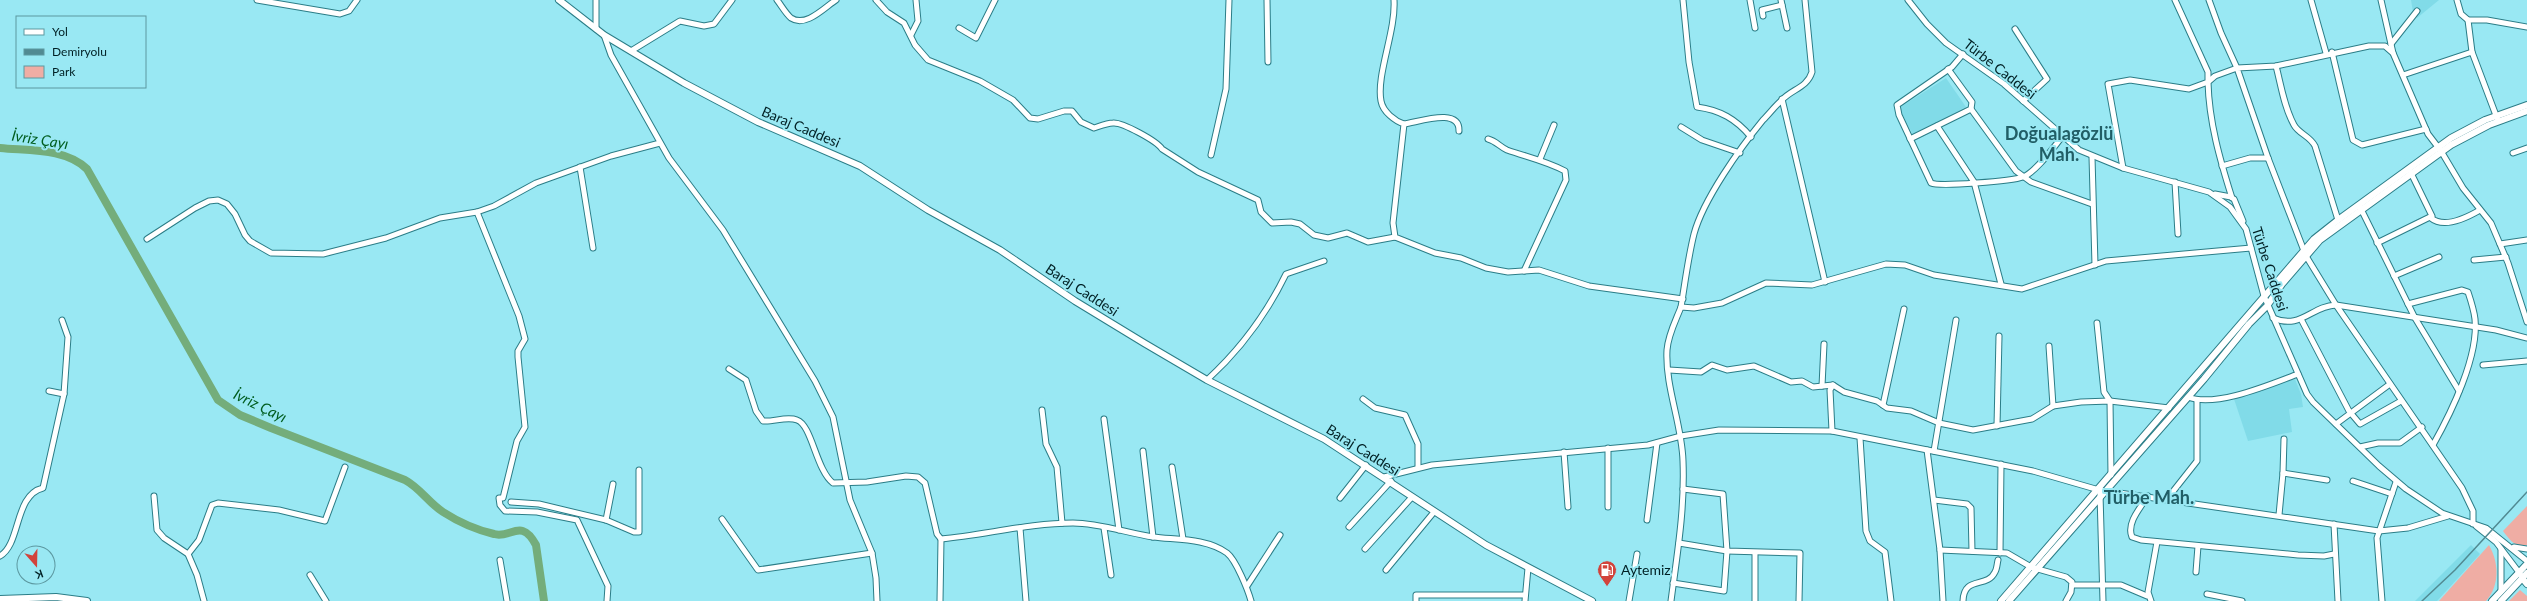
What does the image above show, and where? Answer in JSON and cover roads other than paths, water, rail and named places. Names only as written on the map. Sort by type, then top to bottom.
[{"type":"main road","name":"Baraj Caddesi","points":[[559,0],[604,35],[684,83],[743,115],[860,166],[939,217],[1009,255],[1099,316],[1207,380],[1324,439],[1391,481],[1434,512],[1486,544],[1528,568],[1592,601]]},
{"type":"main road","points":[[2001,601],[2101,497],[2249,324],[2267,306],[2305,253],[2360,207],[2468,129],[2527,105]]},
{"type":"main road","points":[[2497,118],[2527,111]]},
{"type":"main road","points":[[2009,601],[2034,568],[2099,490],[2255,310],[2264,296],[2305,253],[2338,220],[2411,173],[2440,149]]},
{"type":"main road","points":[[2501,601],[2521,575],[2527,564]]},
{"type":"main road","points":[[2492,601],[2501,591],[2521,575],[2527,573]]},
{"type":"main road","points":[[2521,575],[2527,584]]},
{"type":"main road","points":[[0,600],[56,597],[87,601]]},
{"type":"street","points":[[257,0],[340,14],[349,11],[357,0]]},
{"type":"street","points":[[596,0],[596,29]]},
{"type":"street","points":[[630,51],[680,21],[704,26],[714,24],[732,0]]},
{"type":"street","points":[[777,0],[790,18],[798,20],[811,18],[836,0]]},
{"type":"street","points":[[876,0],[887,12],[904,23],[915,45],[928,60],[980,80],[1013,100],[1030,118],[1038,119],[1064,111],[1072,111],[1081,122],[1094,128],[1114,122],[1159,143],[1162,149],[1198,172],[1258,200],[1261,212],[1272,223],[1291,222],[1300,224],[1314,235],[1328,238],[1347,234],[1368,242],[1395,237],[1434,253],[1461,258],[1486,268],[1508,272],[1539,270],[1589,286],[1618,292],[1672,295],[1683,299]]},
{"type":"street","points":[[911,35],[918,20],[916,0]]},
{"type":"street","points":[[959,28],[976,38],[995,0]]},
{"type":"street","points":[[1211,155],[1226,89],[1228,0]]},
{"type":"street","points":[[1267,0],[1268,62]]},
{"type":"street","points":[[1394,0],[1392,33],[1381,90],[1381,102],[1386,111],[1398,122],[1404,124],[1448,117],[1456,120],[1459,124],[1459,131]]},
{"type":"street","points":[[1683,0],[1689,62],[1697,107],[1728,116],[1740,124],[1751,137]]},
{"type":"street","points":[[1750,0],[1755,28]]},
{"type":"street","points":[[1671,601],[1679,543],[1683,489],[1681,436],[1669,370],[1667,350],[1683,299],[1694,235],[1700,215],[1751,137],[1782,99],[1808,81],[1812,72],[1805,0]]},
{"type":"street","name":"Türbe Caddesi","points":[[1908,0],[1932,29],[2023,101],[2062,137],[2092,157],[2123,168],[2214,194],[2228,205],[2246,230],[2267,306],[2310,398],[2396,482],[2436,510],[2448,516],[2486,528],[2512,547],[2527,561]]},
{"type":"street","points":[[2175,0],[2208,72],[2209,103],[2222,166],[2232,198],[2246,230]]},
{"type":"street","points":[[2209,0],[2221,33],[2238,68],[2268,158],[2305,253],[2336,305],[2401,401],[2422,427],[2470,500],[2474,511],[2473,524]]},
{"type":"street","points":[[2310,0],[2329,53],[2353,140],[2362,145],[2426,129]]},
{"type":"street","points":[[2381,0],[2393,52],[2426,129],[2440,149],[2463,188],[2490,223],[2506,257],[2526,314],[2527,322]]},
{"type":"street","points":[[2457,0],[2461,14],[2468,20],[2487,20],[2527,27]]},
{"type":"street","points":[[1763,16],[1762,10],[1781,2],[1787,28]]},
{"type":"street","points":[[2391,44],[2417,11]]},
{"type":"street","points":[[2468,20],[2472,52],[2497,118]]},
{"type":"street","points":[[2015,29],[2047,79],[2023,101]]},
{"type":"street","points":[[604,35],[611,54],[660,143],[723,230],[815,381],[833,417],[845,482],[872,553],[876,578],[877,601]]},
{"type":"street","points":[[2123,168],[2108,84],[2130,80],[2189,88],[2208,82],[2215,76],[2238,68],[2276,66],[2329,53],[2385,46],[2393,52]]},
{"type":"street","points":[[2403,74],[2472,52]]},
{"type":"street","points":[[1963,54],[1948,69],[1897,105],[1910,139],[1931,183],[1974,182],[2024,177],[2044,159],[2062,137]]},
{"type":"street","points":[[2276,66],[2284,98],[2295,126],[2311,138],[2315,146],[2338,220]]},
{"type":"street","points":[[1948,69],[1972,102],[1971,108],[2016,171],[2031,182],[2092,204]]},
{"type":"street","points":[[1782,99],[1825,282]]},
{"type":"street","points":[[1910,139],[1971,108]]},
{"type":"street","points":[[1395,237],[1393,223],[1404,124]]},
{"type":"street","points":[[1540,159],[1554,125]]},
{"type":"street","points":[[1937,126],[1974,182],[2001,284]]},
{"type":"street","points":[[1681,127],[1702,140],[1740,153]]},
{"type":"street","points":[[1488,139],[1496,141],[1505,149],[1540,159],[1565,170],[1566,180],[1524,271]]},
{"type":"street","points":[[147,239],[172,221],[209,201],[218,200],[227,204],[235,214],[245,235],[250,241],[271,253],[322,254],[386,238],[440,218],[477,212],[511,198],[536,183],[580,167],[660,143]]},
{"type":"street","points":[[2513,153],[2527,148]]},
{"type":"street","points":[[2092,157],[2092,204],[2095,265]]},
{"type":"street","points":[[2222,166],[2250,158],[2268,158]]},
{"type":"street","points":[[580,167],[593,248]]},
{"type":"street","points":[[2411,173],[2432,214],[2431,218]]},
{"type":"street","points":[[2176,182],[2178,234]]},
{"type":"street","points":[[2214,194],[2232,198]]},
{"type":"street","points":[[2228,205],[2227,200],[2232,198]]},
{"type":"street","points":[[2360,207],[2415,318],[2460,392]]},
{"type":"street","points":[[2431,218],[2438,222],[2452,221],[2480,210]]},
{"type":"street","points":[[477,212],[519,316],[525,339],[518,351],[525,427],[517,441],[503,498],[499,498],[500,505],[505,511],[537,512],[606,520],[634,532],[639,532],[639,470]]},
{"type":"street","points":[[2378,243],[2431,218]]},
{"type":"street","points":[[2500,244],[2527,240]]},
{"type":"street","points":[[1681,307],[1694,308],[1722,304],[1766,283],[1799,285],[1825,282],[1886,264],[1905,265],[1934,274],[2001,284],[2015,289],[2028,288],[2106,262],[2251,248]]},
{"type":"street","points":[[2394,276],[2439,257]]},
{"type":"street","points":[[2474,260],[2506,257]]},
{"type":"street","points":[[1207,380],[1248,338],[1271,304],[1286,274],[1324,261]]},
{"type":"street","points":[[2408,304],[2466,291],[2473,309],[2474,327],[2470,362],[2460,392],[2433,445]]},
{"type":"street","points":[[2273,318],[2286,322],[2301,319],[2327,305],[2336,305],[2474,327],[2527,338]]},
{"type":"street","points":[[1883,405],[1904,309]]},
{"type":"street","points":[[2301,319],[2350,413],[2360,424],[2401,401]]},
{"type":"street","points":[[0,556],[7,552],[15,525],[30,498],[43,488],[64,394],[68,337],[62,320]]},
{"type":"street","points":[[1934,451],[1956,320]]},
{"type":"street","points":[[2097,323],[2104,392],[2110,400],[2111,476]]},
{"type":"street","points":[[1997,426],[2000,336]]},
{"type":"street","points":[[1822,386],[1824,344]]},
{"type":"street","points":[[2049,346],[2053,406]]},
{"type":"street","points":[[2483,365],[2527,361]]},
{"type":"street","points":[[1669,370],[1701,372],[1712,365],[1727,370],[1754,366],[1791,382],[1802,381],[1813,387],[1833,385],[1844,392],[1857,394],[1883,405],[1912,411],[1939,423],[1973,430],[2032,419],[2053,406],[2110,400],[2169,408]]},
{"type":"street","points":[[729,369],[746,380],[756,411],[763,421],[799,421],[806,430],[819,465],[828,479],[833,483],[867,482],[906,476],[918,477],[925,483],[937,534],[941,539],[940,601]]},
{"type":"street","points":[[2188,397],[2197,400],[2239,395],[2298,374]]},
{"type":"street","points":[[2336,424],[2390,384]]},
{"type":"street","points":[[1832,431],[1830,390],[1833,385]]},
{"type":"street","points":[[48,391],[64,394]]},
{"type":"street","points":[[1363,399],[1375,408],[1405,415],[1418,444],[1418,467]]},
{"type":"street","points":[[2167,499],[2197,461],[2197,400]]},
{"type":"street","points":[[1042,410],[1046,444],[1057,467],[1062,523]]},
{"type":"street","points":[[1104,419],[1119,530]]},
{"type":"street","points":[[2360,447],[2378,443],[2400,444],[2422,427]]},
{"type":"street","points":[[1384,477],[1418,467],[1657,443],[1681,436],[1719,430],[1832,431],[1860,438],[2001,464],[2099,490],[2279,515],[2379,531],[2408,528],[2448,516]]},
{"type":"street","points":[[1860,438],[1866,531],[1870,541],[1885,552],[1891,601]]},
{"type":"street","points":[[2279,515],[2283,473],[2284,439]]},
{"type":"street","points":[[1647,520],[1657,443]]},
{"type":"street","points":[[1608,448],[1608,507]]},
{"type":"street","points":[[1927,450],[1940,550],[1943,601]]},
{"type":"street","points":[[1143,451],[1153,537]]},
{"type":"street","points":[[1564,452],[1568,507]]},
{"type":"street","points":[[2000,553],[2001,464]]},
{"type":"street","points":[[1340,498],[1366,465]]},
{"type":"street","points":[[188,554],[199,540],[212,505],[218,503],[279,510],[325,522],[345,467]]},
{"type":"street","points":[[1172,467],[1183,539]]},
{"type":"street","points":[[2283,473],[2327,480]]},
{"type":"street","points":[[1349,527],[1391,481]]},
{"type":"street","points":[[2353,481],[2392,494]]},
{"type":"street","points":[[2382,601],[2378,566],[2377,538],[2396,482]]},
{"type":"street","points":[[606,520],[613,484]]},
{"type":"street","points":[[1673,583],[1724,591],[1726,551],[1723,494],[1683,489]]},
{"type":"street","points":[[2099,490],[2101,497],[2101,584],[2103,601]]},
{"type":"street","points":[[154,496],[157,530],[164,538],[188,554],[197,575],[204,601]]},
{"type":"street","points":[[2148,496],[2133,520],[2130,532],[2132,537],[2157,542],[2298,555],[2324,556],[2334,554]]},
{"type":"street","points":[[1365,549],[1412,497]]},
{"type":"street","points":[[1934,500],[1967,504],[1971,508],[1972,551]]},
{"type":"street","points":[[511,502],[539,504],[578,517],[608,586],[607,601]]},
{"type":"street","points":[[1386,570],[1434,512]]},
{"type":"street","points":[[722,519],[758,570],[872,553]]},
{"type":"street","points":[[941,539],[1062,523],[1075,523],[1153,537],[1183,539],[1204,544],[1228,553],[1247,586],[1251,601]]},
{"type":"street","points":[[2334,524],[2334,554],[2338,601]]},
{"type":"street","name":"Türbe Caddesi","points":[[2473,524],[2501,548],[2521,575]]},
{"type":"street","points":[[1020,528],[1026,601]]},
{"type":"street","points":[[1104,528],[1111,575]]},
{"type":"street","points":[[1247,586],[1280,535]]},
{"type":"street","points":[[2147,596],[2157,542]]},
{"type":"street","points":[[1679,543],[1726,551],[1755,553],[1800,553],[1799,601]]},
{"type":"street","points":[[2196,572],[2198,546]]},
{"type":"street","name":"Türbe Caddesi","points":[[2512,547],[2527,549]]},
{"type":"street","points":[[2501,548],[2501,591]]},
{"type":"street","points":[[1940,550],[2007,553],[2034,568],[2066,577],[2072,585],[2071,592],[2066,601]]},
{"type":"street","points":[[1755,553],[1755,601]]},
{"type":"street","points":[[1629,601],[1637,554]]},
{"type":"street","points":[[500,560],[507,601]]},
{"type":"street","points":[[1963,601],[1963,593],[1968,586],[1988,579],[1995,573],[1998,560]]},
{"type":"street","points":[[1525,601],[1528,568]]},
{"type":"street","points":[[310,576],[326,601]]},
{"type":"street","points":[[2072,585],[2121,585],[2147,596],[2150,601]]},
{"type":"street","points":[[1416,601],[1416,594],[1525,595]]},
{"type":"street","points":[[1455,601],[1456,594]]},
{"type":"street","points":[[2207,594],[2242,601]]},
{"type":"waterway","name":"İvriz Çayı","points":[[0,148],[34,150],[57,154],[68,157],[87,169],[218,400],[240,415],[405,480],[443,512],[467,525],[500,535],[516,531],[526,532],[536,545],[544,601]]},
{"type":"railway","points":[[2422,601],[2455,570],[2527,492]]},
{"type":"place","name":"Aytemiz","points":[[1607,587]]},
{"type":"district","name":"Doğualagözlü Mah.","points":[[2059,144]]},
{"type":"district","name":"Türbe Mah.","points":[[2149,498]]}]
